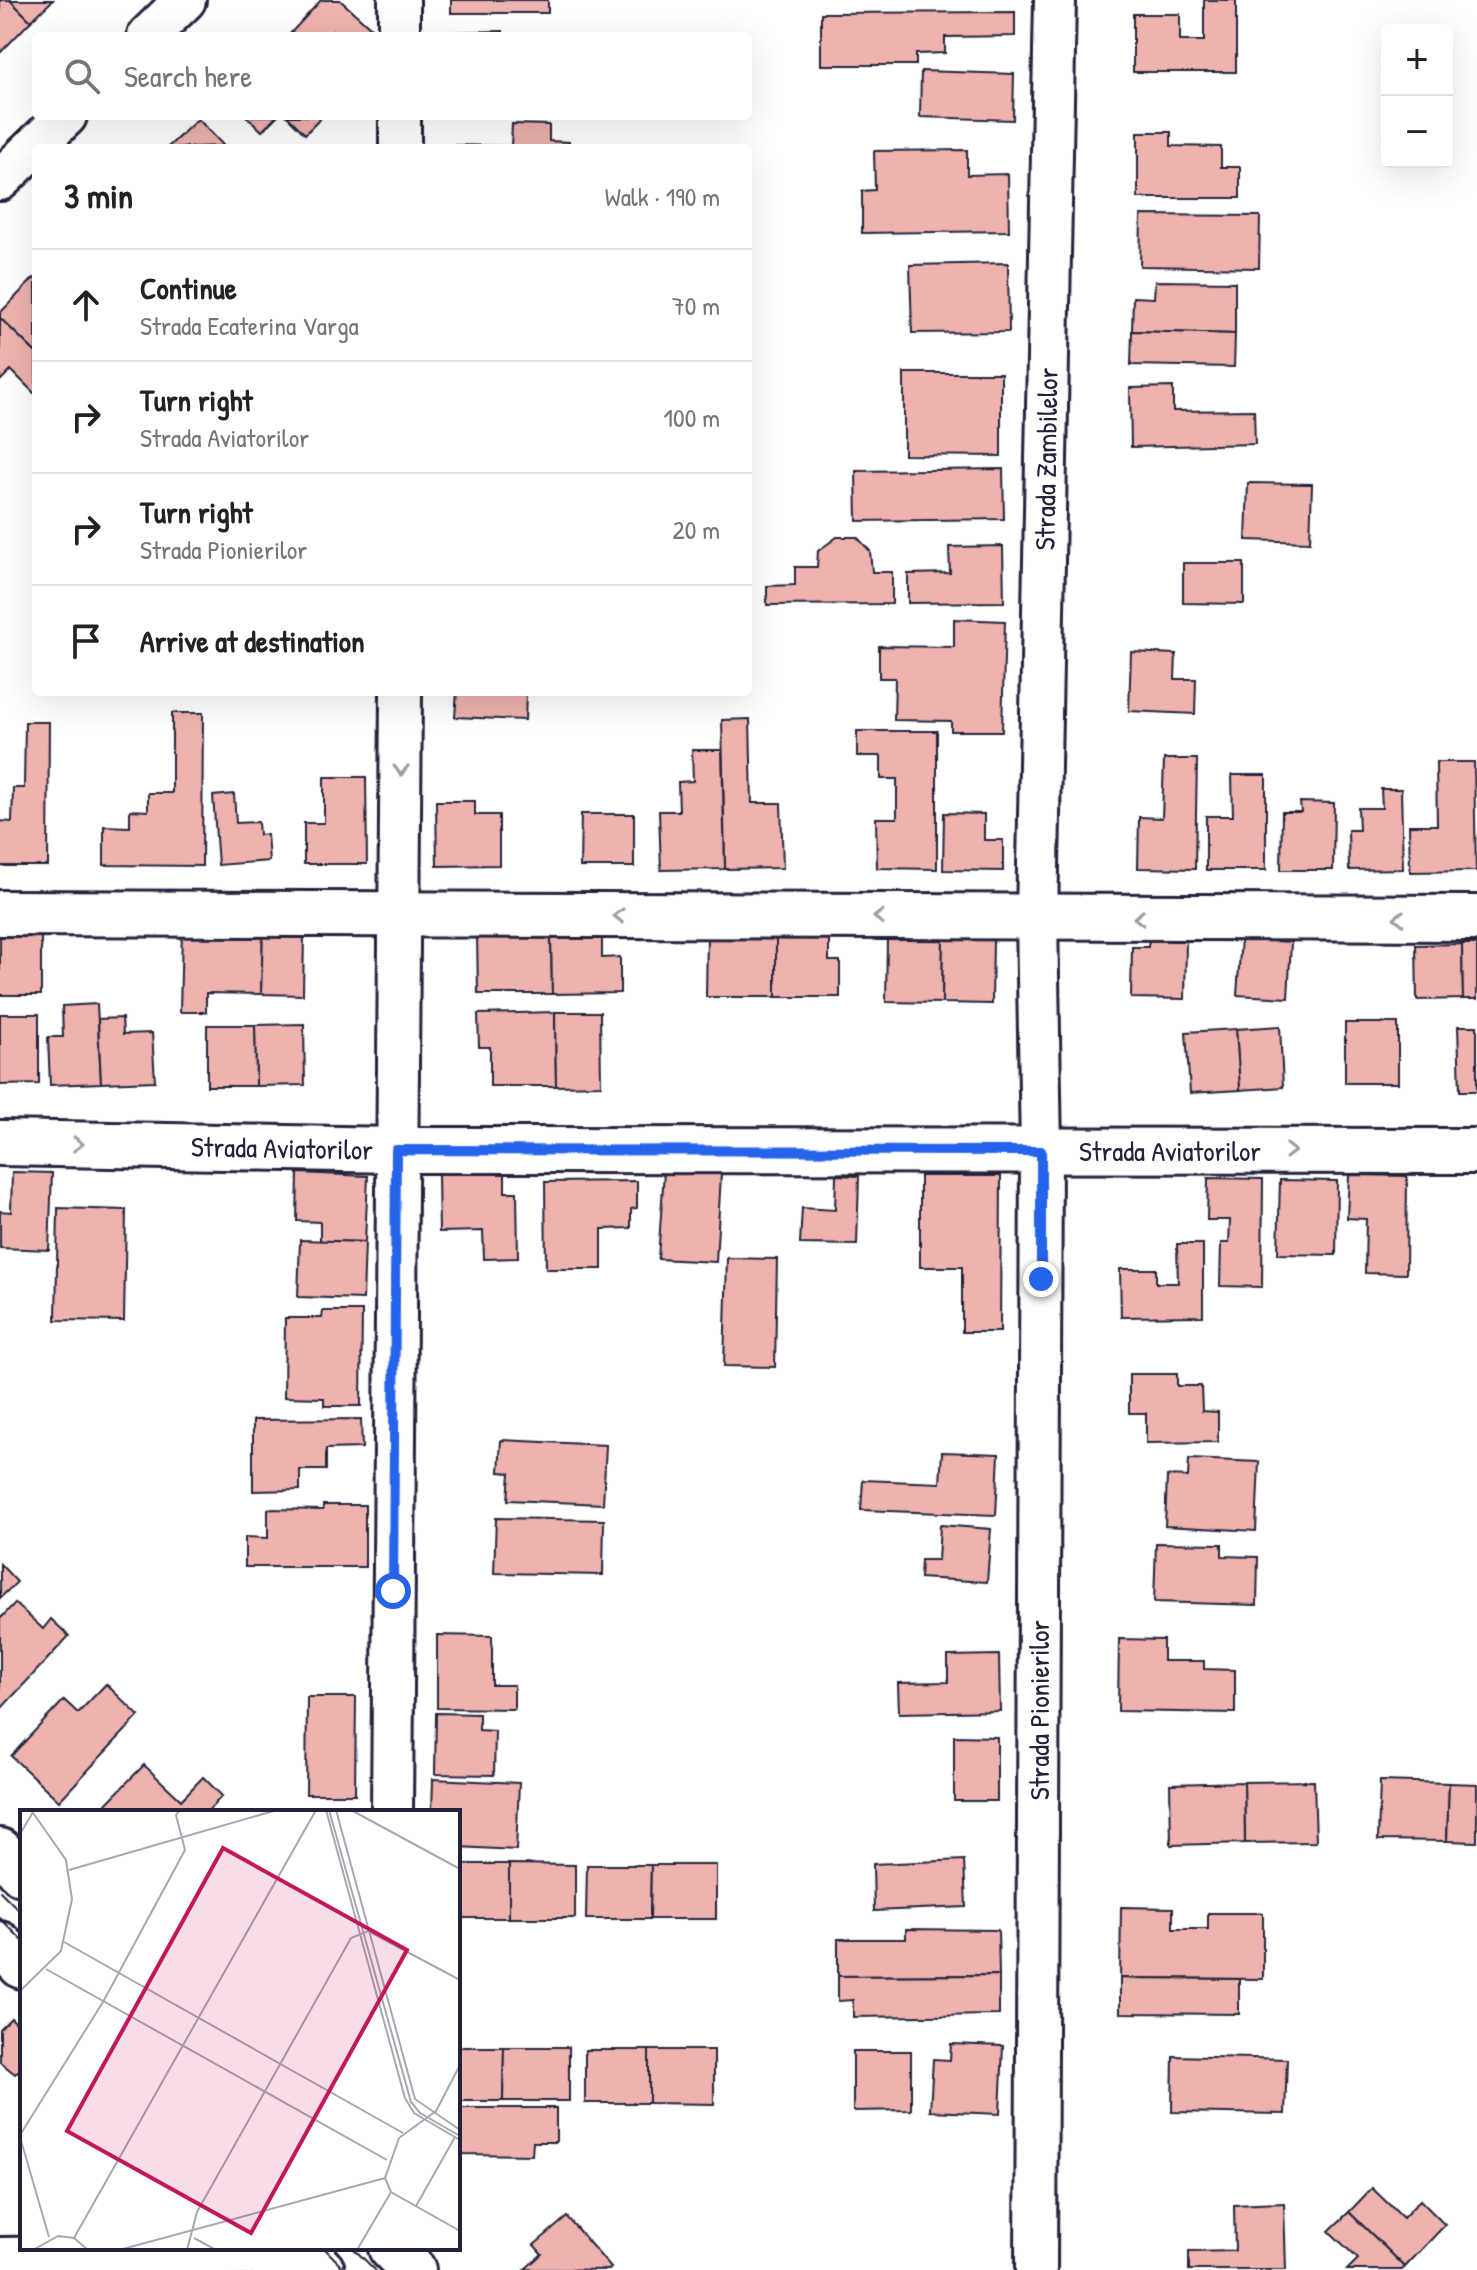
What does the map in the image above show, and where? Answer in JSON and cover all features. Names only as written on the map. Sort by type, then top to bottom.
[{"type":"street","points":[[152,32],[185,0]]},
{"type":"street","points":[[399,0],[399,32]]},
{"type":"street","name":"Strada Zambilelor","points":[[1041,1151],[1037,918],[1055,0]]},
{"type":"street","points":[[37,144],[62,120]]},
{"type":"street","points":[[400,120],[400,144]]},
{"type":"street","points":[[0,180],[32,149]]},
{"type":"street","points":[[392,1810],[401,696]]},
{"type":"street","points":[[0,913],[1477,918]]},
{"type":"street","name":"Strada Aviatorilor","points":[[0,1143],[396,1150],[1477,1151]]},
{"type":"street","name":"Strada Pionierilor","points":[[1036,2270],[1041,1151]]},
{"type":"street","points":[[0,1851],[20,1871]]},
{"type":"street","points":[[0,1944],[20,1964]]},
{"type":"street","points":[[393,2250],[413,2270]]},
{"type":"street","points":[[0,2258],[311,2255]]},
{"type":"building","points":[[0,0],[10,0],[31,21],[0,53]]},
{"type":"building","points":[[10,0],[53,0],[31,21]]},
{"type":"building","points":[[321,0],[340,0],[371,28],[371,32],[292,32]]},
{"type":"building","points":[[451,0],[548,0],[548,13],[451,13]]},
{"type":"building","points":[[1204,0],[1236,0],[1236,72],[1133,72],[1133,14],[1180,14],[1180,41],[1204,41]]},
{"type":"building","points":[[1015,12],[1015,36],[945,37],[945,53],[916,54],[916,65],[821,65],[821,13]]},
{"type":"building","points":[[921,71],[1014,74],[1013,120],[920,117]]},
{"type":"building","points":[[199,120],[222,144],[171,144]]},
{"type":"building","points":[[250,120],[273,120],[262,131]]},
{"type":"building","points":[[291,120],[319,120],[305,134]]},
{"type":"building","points":[[512,124],[549,125],[549,141],[569,142],[569,144],[511,144]]},
{"type":"building","points":[[1138,132],[1171,132],[1171,146],[1221,147],[1221,167],[1240,167],[1240,198],[1138,198]]},
{"type":"building","points":[[967,150],[967,175],[1008,174],[1009,231],[862,233],[862,191],[875,190],[874,151]]},
{"type":"building","points":[[1141,215],[1260,216],[1259,268],[1140,266]]},
{"type":"building","points":[[1008,263],[1009,332],[912,333],[910,265]]},
{"type":"building","points":[[32,280],[32,349],[0,318],[0,313]]},
{"type":"building","points":[[1155,281],[1235,282],[1235,334],[1132,331],[1133,297],[1154,298]]},
{"type":"building","points":[[0,318],[32,349],[32,391],[11,370],[0,381]]},
{"type":"building","points":[[1132,331],[1235,334],[1234,367],[1131,365]]},
{"type":"building","points":[[904,373],[1001,373],[1001,456],[904,455]]},
{"type":"building","points":[[1173,387],[1173,411],[1254,410],[1255,444],[1131,447],[1130,388]]},
{"type":"building","points":[[1003,469],[1004,519],[857,521],[856,471]]},
{"type":"building","points":[[1248,483],[1312,484],[1310,542],[1246,540]]},
{"type":"building","points":[[837,537],[857,537],[870,551],[872,572],[892,572],[892,604],[767,605],[767,586],[795,585],[795,567],[817,567],[818,551]]},
{"type":"building","points":[[1003,546],[1004,602],[908,603],[908,574],[950,573],[949,547]]},
{"type":"building","points":[[1183,563],[1244,563],[1244,604],[1183,603]]},
{"type":"building","points":[[954,619],[1005,621],[1002,731],[951,731],[951,721],[894,720],[895,678],[879,678],[879,646],[954,647]]},
{"type":"building","points":[[1131,652],[1176,654],[1175,679],[1196,679],[1195,714],[1129,711]]},
{"type":"building","points":[[457,696],[526,696],[525,720],[455,717]]},
{"type":"building","points":[[172,713],[203,713],[202,866],[104,865],[104,826],[130,827],[130,810],[148,811],[148,793],[172,793]]},
{"type":"building","points":[[750,719],[752,803],[781,803],[783,868],[725,869],[722,720]]},
{"type":"building","points":[[25,722],[49,722],[48,866],[0,866],[0,821],[12,822],[13,788],[24,788]]},
{"type":"building","points":[[857,731],[937,731],[937,869],[877,868],[876,818],[897,818],[897,779],[881,779],[881,756],[857,756]]},
{"type":"building","points":[[692,750],[722,750],[725,869],[661,870],[659,811],[679,811],[678,782],[693,781]]},
{"type":"building","points":[[1164,759],[1197,759],[1195,869],[1138,868],[1139,817],[1162,818]]},
{"type":"building","points":[[1436,762],[1474,762],[1476,871],[1410,872],[1409,825],[1437,825]]},
{"type":"building","points":[[1232,775],[1266,775],[1266,870],[1206,870],[1206,816],[1233,816]]},
{"type":"building","points":[[324,777],[366,777],[367,864],[304,864],[304,823],[324,823]]},
{"type":"building","points":[[1381,789],[1401,789],[1403,869],[1349,870],[1348,830],[1359,830],[1358,808],[1382,808]]},
{"type":"building","points":[[234,794],[236,823],[258,822],[259,835],[267,834],[269,861],[218,865],[213,796]]},
{"type":"building","points":[[436,801],[475,801],[475,815],[499,815],[499,865],[437,866]]},
{"type":"building","points":[[1300,802],[1334,803],[1333,870],[1281,870],[1282,812],[1301,812]]},
{"type":"building","points":[[944,813],[984,814],[984,840],[1003,840],[1003,871],[943,870]]},
{"type":"building","points":[[581,814],[634,814],[634,867],[580,867]]},
{"type":"building","points":[[0,930],[41,930],[41,995],[0,995]]},
{"type":"building","points":[[182,930],[263,932],[261,994],[206,993],[206,1012],[180,1012]]},
{"type":"building","points":[[263,932],[304,934],[303,995],[261,994]]},
{"type":"building","points":[[551,933],[552,994],[478,994],[477,934]]},
{"type":"building","points":[[551,933],[602,933],[602,958],[620,957],[620,993],[552,994]]},
{"type":"building","points":[[707,935],[776,936],[776,997],[706,997]]},
{"type":"building","points":[[776,936],[829,936],[829,961],[840,961],[840,997],[776,997]]},
{"type":"building","points":[[887,938],[943,939],[942,1003],[886,1002]]},
{"type":"building","points":[[1241,938],[1291,942],[1288,998],[1237,995]]},
{"type":"building","points":[[943,939],[993,940],[992,1004],[942,1003]]},
{"type":"building","points":[[1149,939],[1186,940],[1185,999],[1131,998],[1132,947],[1148,947]]},
{"type":"building","points":[[1462,944],[1463,999],[1417,1000],[1416,945]]},
{"type":"building","points":[[1462,944],[1477,944],[1477,999],[1463,999]]},
{"type":"building","points":[[97,1004],[101,1083],[50,1085],[48,1037],[63,1037],[62,1006]]},
{"type":"building","points":[[555,1012],[556,1086],[490,1086],[490,1047],[479,1047],[478,1014]]},
{"type":"building","points":[[555,1012],[600,1012],[601,1085],[556,1086]]},
{"type":"building","points":[[0,1014],[39,1014],[39,1084],[0,1085]]},
{"type":"building","points":[[122,1018],[123,1034],[152,1033],[155,1081],[101,1083],[98,1019]]},
{"type":"building","points":[[1345,1023],[1398,1023],[1398,1083],[1345,1083]]},
{"type":"building","points":[[304,1024],[305,1085],[256,1086],[255,1025]]},
{"type":"building","points":[[207,1025],[255,1025],[256,1086],[207,1086]]},
{"type":"building","points":[[1280,1026],[1283,1087],[1240,1090],[1236,1029]]},
{"type":"building","points":[[1458,1026],[1477,1026],[1477,1091],[1460,1091]]},
{"type":"building","points":[[1236,1029],[1240,1090],[1190,1093],[1186,1032]]},
{"type":"building","points":[[664,1171],[721,1174],[716,1262],[658,1259]]},
{"type":"building","points":[[12,1172],[52,1173],[49,1250],[0,1248],[0,1211],[11,1212]]},
{"type":"building","points":[[505,1172],[505,1192],[517,1192],[518,1258],[484,1259],[483,1231],[439,1232],[438,1174]]},
{"type":"building","points":[[298,1173],[368,1176],[365,1242],[320,1241],[320,1222],[297,1221]]},
{"type":"building","points":[[836,1175],[859,1176],[857,1245],[800,1244],[802,1208],[835,1210]]},
{"type":"building","points":[[1349,1175],[1407,1176],[1406,1274],[1365,1273],[1366,1219],[1347,1218]]},
{"type":"building","points":[[920,1176],[1001,1176],[1000,1332],[962,1332],[962,1267],[920,1267]]},
{"type":"building","points":[[1208,1178],[1263,1179],[1262,1287],[1220,1286],[1221,1243],[1229,1243],[1230,1220],[1207,1220]]},
{"type":"building","points":[[1280,1180],[1337,1181],[1336,1255],[1278,1254]]},
{"type":"building","points":[[637,1181],[637,1208],[631,1209],[631,1228],[602,1229],[602,1269],[546,1269],[545,1182]]},
{"type":"building","points":[[58,1208],[126,1210],[124,1321],[56,1320]]},
{"type":"building","points":[[300,1240],[365,1242],[363,1299],[298,1297]]},
{"type":"building","points":[[1177,1244],[1203,1244],[1203,1316],[1121,1317],[1120,1269],[1156,1269],[1156,1283],[1178,1283]]},
{"type":"building","points":[[727,1258],[777,1259],[775,1367],[724,1366]]},
{"type":"building","points":[[323,1311],[362,1311],[361,1406],[324,1406],[324,1398],[284,1397],[285,1318],[322,1318]]},
{"type":"building","points":[[1129,1374],[1177,1374],[1177,1386],[1201,1386],[1202,1411],[1218,1412],[1218,1442],[1146,1443],[1146,1413],[1129,1413]]},
{"type":"building","points":[[361,1419],[362,1448],[326,1449],[326,1470],[300,1470],[300,1490],[253,1491],[253,1420]]},
{"type":"building","points":[[501,1440],[606,1445],[603,1504],[508,1500],[510,1473],[499,1472]]},
{"type":"building","points":[[942,1452],[999,1454],[996,1515],[861,1510],[863,1480],[940,1483]]},
{"type":"building","points":[[1189,1459],[1259,1462],[1256,1531],[1165,1526],[1167,1476],[1188,1477]]},
{"type":"building","points":[[323,1505],[365,1505],[365,1567],[245,1567],[245,1537],[268,1538],[268,1509],[323,1510]]},
{"type":"building","points":[[496,1518],[604,1520],[603,1575],[494,1573]]},
{"type":"building","points":[[940,1525],[991,1529],[987,1582],[920,1578],[921,1560],[938,1560]]},
{"type":"building","points":[[1156,1543],[1222,1544],[1222,1556],[1258,1557],[1257,1605],[1154,1602]]},
{"type":"building","points":[[0,1564],[17,1582],[0,1598]]},
{"type":"building","points":[[15,1603],[43,1629],[51,1619],[69,1636],[0,1710],[0,1619]]},
{"type":"building","points":[[437,1635],[492,1636],[492,1685],[514,1685],[514,1709],[437,1708]]},
{"type":"building","points":[[1119,1639],[1163,1640],[1163,1661],[1204,1661],[1204,1669],[1235,1670],[1235,1713],[1118,1711]]},
{"type":"building","points":[[999,1655],[1000,1711],[899,1713],[898,1683],[948,1682],[948,1656]]},
{"type":"building","points":[[106,1684],[139,1716],[59,1801],[11,1756],[64,1700],[78,1713]]},
{"type":"building","points":[[307,1697],[356,1697],[355,1794],[306,1794]]},
{"type":"building","points":[[436,1713],[479,1714],[479,1730],[495,1731],[494,1775],[435,1774]]},
{"type":"building","points":[[954,1736],[997,1737],[997,1801],[954,1801]]},
{"type":"building","points":[[144,1765],[181,1800],[203,1777],[222,1796],[209,1810],[100,1810]]},
{"type":"building","points":[[433,1779],[519,1783],[516,1850],[460,1847],[460,1810],[432,1810]]},
{"type":"building","points":[[1314,1781],[1316,1842],[1245,1843],[1244,1782]]},
{"type":"building","points":[[1380,1781],[1449,1783],[1447,1841],[1378,1840]]},
{"type":"building","points":[[1244,1782],[1245,1843],[1171,1845],[1170,1784]]},
{"type":"building","points":[[1449,1783],[1477,1784],[1477,1842],[1447,1841]]},
{"type":"building","points":[[964,1860],[966,1907],[874,1911],[873,1864]]},
{"type":"building","points":[[460,1864],[509,1864],[509,1918],[460,1918]]},
{"type":"building","points":[[509,1864],[575,1865],[575,1918],[509,1918]]},
{"type":"building","points":[[587,1865],[651,1865],[650,1919],[586,1919]]},
{"type":"building","points":[[651,1865],[716,1865],[716,1919],[650,1919]]},
{"type":"building","points":[[1121,1907],[1173,1908],[1173,1929],[1208,1929],[1208,1913],[1263,1913],[1263,1979],[1120,1978]]},
{"type":"building","points":[[906,1929],[998,1930],[999,1975],[838,1976],[838,1939],[906,1939]]},
{"type":"building","points":[[999,1975],[999,2015],[853,2017],[853,2000],[838,2001],[838,1976]]},
{"type":"building","points":[[1120,1978],[1239,1979],[1239,2014],[1120,2013]]},
{"type":"building","points":[[11,2018],[20,2027],[20,2069],[15,2074],[0,2062],[0,2029]]},
{"type":"building","points":[[951,2044],[1003,2046],[1000,2114],[930,2111],[933,2059],[950,2060]]},
{"type":"building","points":[[460,2047],[504,2047],[503,2101],[460,2101]]},
{"type":"building","points":[[504,2047],[569,2047],[569,2101],[503,2101]]},
{"type":"building","points":[[585,2050],[649,2050],[649,2103],[585,2103]]},
{"type":"building","points":[[649,2050],[714,2050],[714,2104],[649,2103]]},
{"type":"building","points":[[853,2051],[911,2051],[911,2110],[853,2111]]},
{"type":"building","points":[[1173,2056],[1287,2059],[1285,2114],[1172,2112]]},
{"type":"building","points":[[460,2108],[556,2108],[556,2142],[533,2142],[532,2155],[460,2154]]},
{"type":"building","points":[[1372,2188],[1403,2218],[1420,2200],[1445,2225],[1405,2267],[1349,2212]]},
{"type":"building","points":[[1284,2203],[1286,2270],[1189,2270],[1189,2252],[1235,2251],[1234,2205]]},
{"type":"building","points":[[1349,2212],[1405,2267],[1402,2270],[1347,2270],[1358,2259],[1329,2231]]},
{"type":"building","points":[[567,2217],[611,2268],[609,2270],[525,2269],[542,2254],[534,2245]]},
{"type":"tram line","points":[[0,1891],[20,1911]]},
{"type":"tram line","points":[[0,1918],[20,1938]]},
{"type":"tram line","points":[[326,2250],[346,2270]]},
{"type":"tram line","points":[[355,2250],[375,2270]]},
{"type":"route","points":[[393,1591],[396,1150],[1041,1151],[1041,1279]]}]
